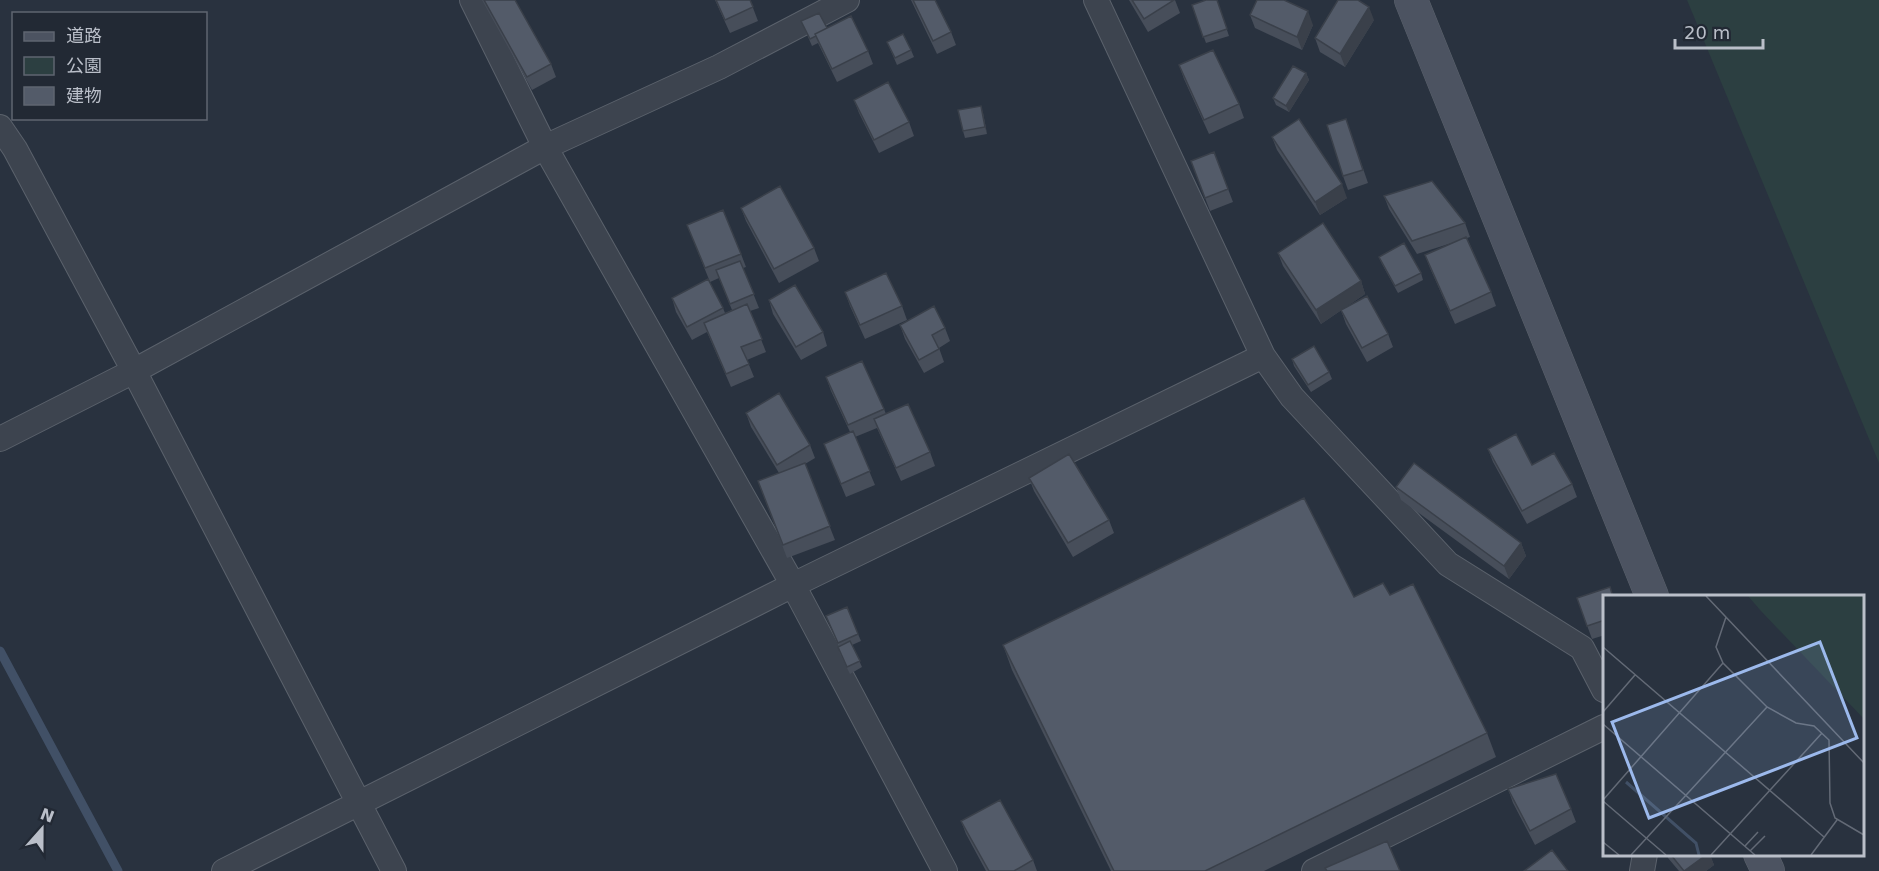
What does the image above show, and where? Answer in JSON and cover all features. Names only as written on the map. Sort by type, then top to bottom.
[{"type":"main road","points":[[1411,0],[1651,595]]},
{"type":"main road","points":[[1760,856],[1768,871]]},
{"type":"street","points":[[472,0],[545,147],[793,585],[945,871]]},
{"type":"street","points":[[0,439],[134,371],[545,147],[719,67],[847,0]]},
{"type":"street","points":[[1096,0],[1263,356],[1292,397],[1448,564],[1582,648],[1603,686]]},
{"type":"street","points":[[0,127],[15,149],[134,371],[394,871]]},
{"type":"street","points":[[224,871],[357,802],[793,585],[1263,356]]},
{"type":"street","points":[[1314,871],[1603,728]]},
{"type":"street","points":[[1642,871],[1645,856]]},
{"type":"green space","points":[[1687,0],[1879,0],[1879,463]]},
{"type":"building","points":[[484,0],[515,0],[551,64],[527,77]]},
{"type":"building","points":[[716,0],[750,0],[753,7],[725,20]]},
{"type":"building","points":[[913,0],[935,0],[951,32],[933,41]]},
{"type":"building","points":[[1132,0],[1174,0],[1144,19]]},
{"type":"building","points":[[1206,0],[1217,0],[1227,29],[1203,37],[1192,5]]},
{"type":"building","points":[[1257,0],[1284,0],[1308,11],[1297,37],[1250,15]]},
{"type":"building","points":[[1338,0],[1358,0],[1369,7],[1340,54],[1315,38]]},
{"type":"building","points":[[819,13],[827,28],[810,39],[801,21]]},
{"type":"building","points":[[851,16],[868,51],[832,69],[815,34]]},
{"type":"building","points":[[903,34],[911,50],[895,58],[887,42]]},
{"type":"building","points":[[1213,50],[1239,104],[1204,120],[1179,65]]},
{"type":"building","points":[[1293,66],[1306,73],[1286,106],[1273,98]]},
{"type":"building","points":[[888,82],[909,122],[874,140],[854,100]]},
{"type":"building","points":[[981,106],[985,127],[963,131],[958,110]]},
{"type":"building","points":[[1299,119],[1342,184],[1315,202],[1272,137]]},
{"type":"building","points":[[1346,119],[1363,170],[1343,176],[1327,125]]},
{"type":"building","points":[[1214,152],[1228,189],[1205,198],[1191,161]]},
{"type":"building","points":[[1432,181],[1465,223],[1412,241],[1384,196]]},
{"type":"building","points":[[780,186],[814,248],[774,269],[741,208]]},
{"type":"building","points":[[723,210],[741,254],[705,268],[687,225]]},
{"type":"building","points":[[1323,223],[1361,281],[1316,310],[1278,253]]},
{"type":"building","points":[[1466,237],[1491,292],[1450,311],[1425,255]]},
{"type":"building","points":[[1404,243],[1421,273],[1395,286],[1379,257]]},
{"type":"building","points":[[740,261],[754,294],[730,304],[716,270]]},
{"type":"building","points":[[886,273],[902,306],[860,325],[845,292]]},
{"type":"building","points":[[708,279],[723,308],[687,327],[672,298]]},
{"type":"building","points":[[795,285],[823,332],[796,347],[769,300]]},
{"type":"building","points":[[1367,296],[1388,334],[1362,348],[1341,310]]},
{"type":"building","points":[[747,304],[762,339],[741,347],[749,364],[726,374],[704,323]]},
{"type":"building","points":[[934,306],[945,328],[932,335],[939,349],[919,360],[900,325]]},
{"type":"building","points":[[1314,346],[1329,372],[1308,385],[1292,359]]},
{"type":"building","points":[[862,361],[884,409],[848,425],[826,377]]},
{"type":"building","points":[[779,393],[810,445],[777,465],[746,413]]},
{"type":"building","points":[[908,404],[930,452],[896,468],[874,419]]},
{"type":"building","points":[[853,431],[870,471],[841,484],[824,444]]},
{"type":"building","points":[[1516,434],[1532,465],[1554,453],[1572,484],[1522,511],[1488,449]]},
{"type":"building","points":[[1069,454],[1109,520],[1068,543],[1029,478]]},
{"type":"building","points":[[805,463],[830,526],[783,545],[758,481]]},
{"type":"building","points":[[1414,463],[1521,543],[1504,566],[1396,487]]},
{"type":"building","points":[[1304,498],[1354,597],[1383,583],[1390,595],[1413,584],[1487,733],[1205,871],[1114,871],[1003,645]]},
{"type":"building","points":[[1610,587],[1612,595],[1603,595],[1603,621],[1587,626],[1577,598]]},
{"type":"building","points":[[847,607],[858,634],[838,643],[826,616]]},
{"type":"building","points":[[850,641],[860,661],[847,667],[838,647]]},
{"type":"building","points":[[1556,774],[1571,809],[1530,831],[1508,789]]},
{"type":"building","points":[[1000,800],[1033,860],[1014,871],[989,871],[961,821]]},
{"type":"building","points":[[1387,841],[1400,871],[1327,871],[1325,868]]},
{"type":"building","points":[[1552,850],[1568,871],[1524,871]]},
{"type":"building","points":[[1672,856],[1705,856],[1684,871]]},
{"type":"waterway","points":[[0,651],[118,871]]}]
